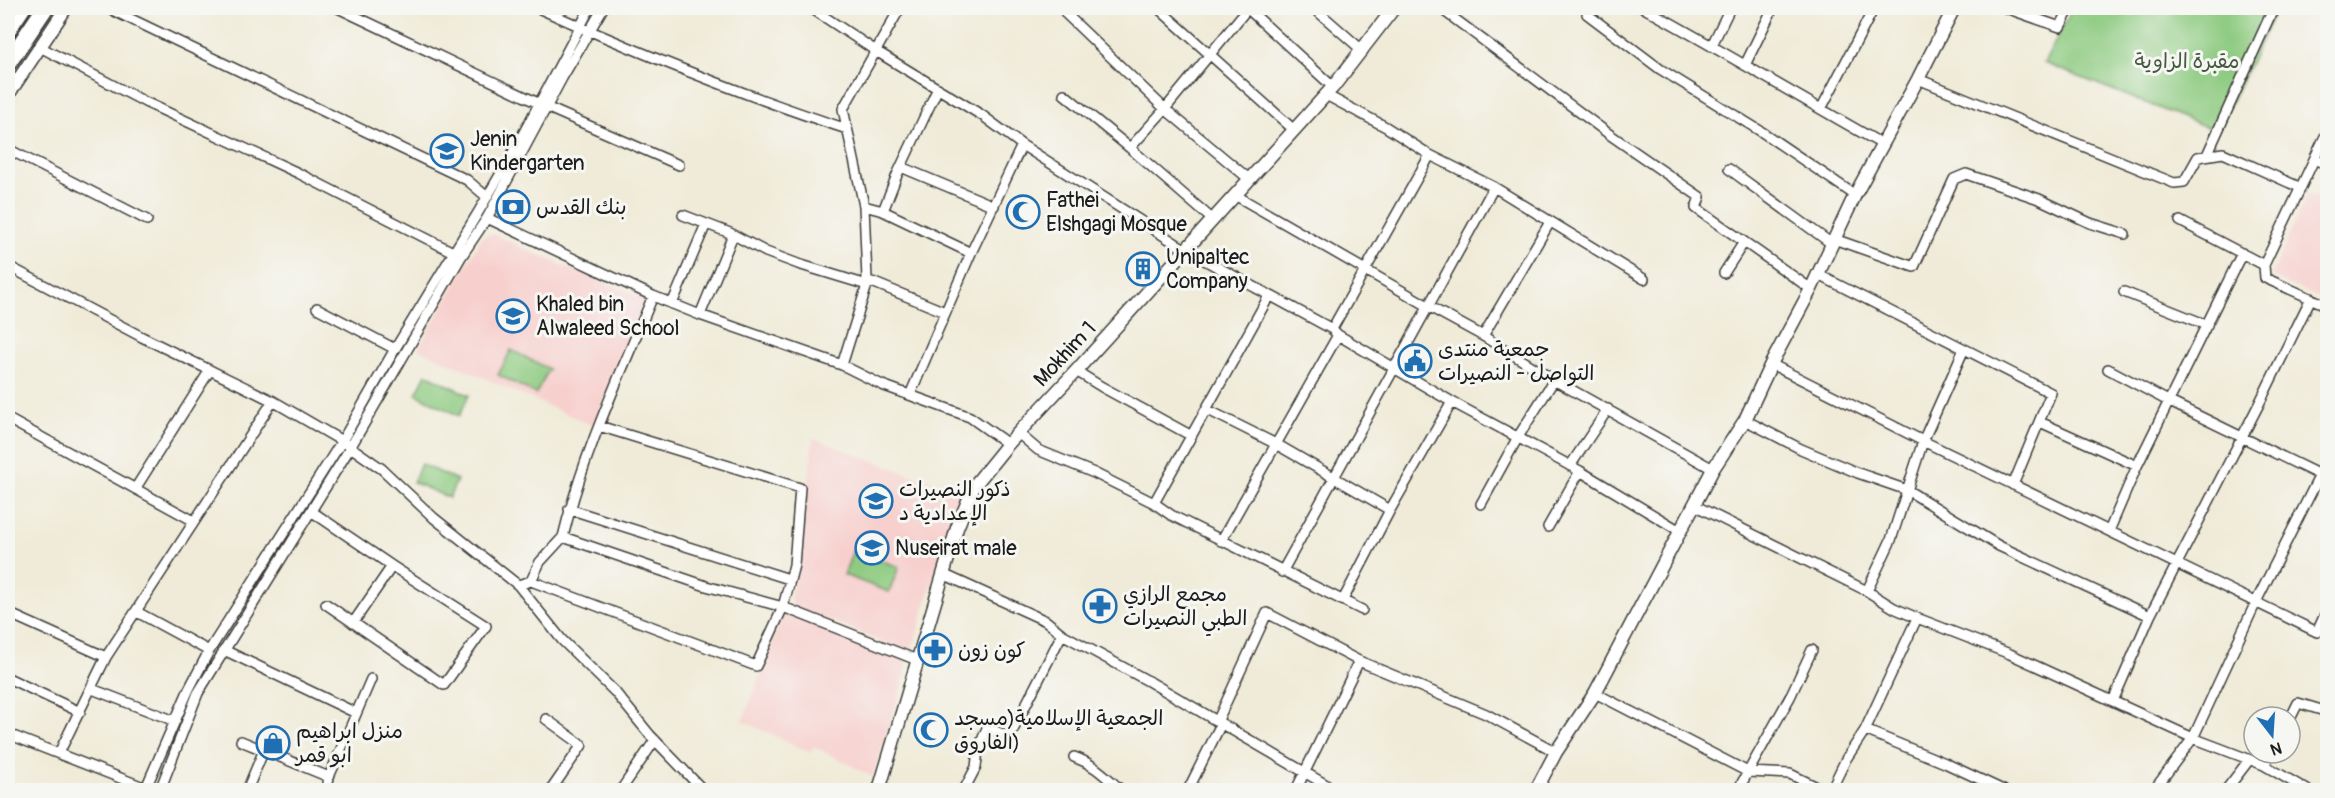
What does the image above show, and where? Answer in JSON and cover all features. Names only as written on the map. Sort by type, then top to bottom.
[{"type":"highway","points":[[8,29],[22,8]]},
{"type":"highway","points":[[8,63],[45,8]]},
{"type":"street","points":[[8,95],[66,8]]},
{"type":"street","points":[[108,8],[466,180],[487,197]]},
{"type":"street","points":[[338,8],[360,12],[542,105],[679,165]]},
{"type":"street","points":[[538,8],[776,106],[847,129]]},
{"type":"street","points":[[160,790],[198,693],[350,448],[460,257],[487,218],[590,8]]},
{"type":"street","points":[[8,734],[147,790],[189,689],[209,651],[342,441],[453,252],[603,8]]},
{"type":"street","points":[[811,8],[876,51],[983,116],[1022,145],[1186,250],[1335,332],[1452,402],[1580,471],[1680,531]]},
{"type":"street","points":[[842,365],[867,285],[864,206],[843,109],[900,8]]},
{"type":"street","points":[[1158,8],[1293,129]]},
{"type":"street","points":[[1130,148],[1165,109],[1247,8],[1330,91],[1430,155],[1494,187],[1644,279]]},
{"type":"street","points":[[1314,8],[1362,51]]},
{"type":"street","name":"Mokhim 1","points":[[879,790],[957,528],[974,486],[1017,433],[1330,91],[1394,8]]},
{"type":"street","points":[[1440,8],[1609,134],[1700,197],[1696,208],[1811,289]]},
{"type":"street","points":[[1592,8],[1587,14],[1660,69],[1762,132],[1855,195]]},
{"type":"street","points":[[1644,8],[1746,63],[1783,89],[1882,144]]},
{"type":"street","points":[[1712,45],[1730,8]]},
{"type":"street","points":[[1746,63],[1773,8]]},
{"type":"street","points":[[1821,109],[1874,8]]},
{"type":"street","points":[[1536,790],[1556,752],[1595,693],[1713,469],[1745,420],[1855,195],[1954,8]]},
{"type":"street","points":[[2006,8],[2060,27],[2070,8]]},
{"type":"street","points":[[2207,155],[2269,18],[2277,8]]},
{"type":"street","points":[[1066,14],[1165,109],[1249,179]]},
{"type":"street","points":[[40,47],[145,102],[298,173],[453,252]]},
{"type":"street","points":[[1918,79],[2174,183],[2184,182],[2198,157],[2223,153],[2299,187]]},
{"type":"street","points":[[884,211],[901,167],[938,88]]},
{"type":"street","points":[[1064,94],[1213,220]]},
{"type":"street","points":[[2328,130],[2264,265],[2265,278],[2328,306]]},
{"type":"street","points":[[910,395],[971,253],[1022,145]]},
{"type":"street","points":[[8,149],[147,220]]},
{"type":"street","points":[[1221,541],[1276,444],[1335,332],[1365,268],[1430,155]]},
{"type":"street","points":[[2315,159],[2328,165]]},
{"type":"street","points":[[901,167],[994,206]]},
{"type":"street","points":[[1729,169],[1833,242],[1914,267],[1954,179],[1966,174],[2038,199],[2090,223],[2125,234]]},
{"type":"street","points":[[1282,572],[1494,187]]},
{"type":"street","points":[[1235,195],[1483,336],[1554,380],[1713,469]]},
{"type":"street","points":[[864,206],[884,211],[971,253]]},
{"type":"street","points":[[683,215],[798,264],[867,285],[872,282],[945,312]]},
{"type":"street","points":[[487,218],[672,304],[842,365],[882,385],[970,417],[1008,444]]},
{"type":"street","points":[[2180,221],[2264,265]]},
{"type":"street","points":[[1483,336],[1550,222]]},
{"type":"street","points":[[672,304],[706,224]]},
{"type":"street","points":[[700,315],[733,235]]},
{"type":"street","points":[[1724,273],[1744,242]]},
{"type":"street","points":[[2109,531],[2137,466],[2242,253]]},
{"type":"street","points":[[8,266],[142,337],[273,401],[342,441],[382,469],[434,518],[518,585],[562,640],[615,692],[655,740],[703,790]]},
{"type":"street","points":[[1817,274],[2051,393],[2013,484]]},
{"type":"street","points":[[2124,292],[2207,325]]},
{"type":"street","points":[[531,581],[540,562],[562,537],[569,509],[599,426],[653,296]]},
{"type":"street","points":[[1154,503],[1190,435],[1208,410],[1269,296]]},
{"type":"street","points":[[2113,701],[2150,616],[2311,298]]},
{"type":"street","points":[[317,308],[395,349]]},
{"type":"street","points":[[1867,591],[1891,540],[1923,441],[1964,349]]},
{"type":"street","points":[[1771,364],[1923,441],[2317,632],[2328,608]]},
{"type":"street","points":[[2108,369],[2323,477]]},
{"type":"street","points":[[135,489],[210,370]]},
{"type":"street","points":[[1076,371],[1190,435]]},
{"type":"street","points":[[1481,504],[1518,437],[1554,380]]},
{"type":"street","points":[[59,753],[106,657],[273,401]]},
{"type":"street","points":[[1343,600],[1390,510],[1452,402]]},
{"type":"street","points":[[1570,466],[1608,409]]},
{"type":"street","points":[[1208,410],[1276,444],[1390,510]]},
{"type":"street","points":[[8,419],[194,521]]},
{"type":"street","points":[[1745,420],[1801,449],[1858,473],[1907,490],[1999,546],[2150,616]]},
{"type":"street","points":[[2040,422],[2137,466]]},
{"type":"street","points":[[518,585],[531,581],[756,666],[783,608],[794,565],[800,488],[599,426]]},
{"type":"street","points":[[1017,433],[1038,450],[1094,473],[1154,503],[1171,516],[1362,610]]},
{"type":"street","points":[[2154,790],[2193,738],[2256,602],[2323,477],[2328,459]]},
{"type":"street","points":[[1548,527],[1580,471]]},
{"type":"street","points":[[1694,505],[1867,591],[1894,608],[2010,654],[2193,738],[2242,757]]},
{"type":"street","points":[[569,509],[789,579]]},
{"type":"street","points":[[311,511],[486,626],[444,685],[326,604]]},
{"type":"street","points":[[562,537],[706,586],[783,608],[917,660]]},
{"type":"street","points":[[353,623],[392,566]]},
{"type":"street","points":[[943,574],[1046,621],[1062,634],[1335,790]]},
{"type":"street","points":[[137,612],[209,651]]},
{"type":"street","points":[[8,613],[106,657]]},
{"type":"street","points":[[1188,790],[1267,613],[1359,661],[1486,714],[1556,752]]},
{"type":"street","points":[[1831,790],[1865,730],[1917,618]]},
{"type":"street","points":[[963,790],[976,767],[978,750],[987,728],[1008,736],[1011,734],[1062,634]]},
{"type":"street","points":[[224,650],[356,713]]},
{"type":"street","points":[[1738,790],[1795,687],[1812,650]]},
{"type":"street","points":[[1296,790],[1359,661]]},
{"type":"street","points":[[8,678],[80,712]]},
{"type":"street","points":[[327,790],[329,777],[371,679]]},
{"type":"street","points":[[92,689],[175,721]]},
{"type":"street","points":[[1595,693],[1748,772],[1790,774],[1823,790]]},
{"type":"street","points":[[2297,705],[2298,703],[2328,712]]},
{"type":"street","points":[[546,719],[582,746],[553,787],[557,790]]},
{"type":"street","points":[[1865,730],[2003,790]]},
{"type":"street","points":[[621,790],[655,740]]},
{"type":"street","points":[[241,741],[329,777]]},
{"type":"street","points":[[247,790],[264,750]]},
{"type":"street","points":[[1074,757],[1098,768],[1121,790]]},
{"type":"street","points":[[2226,790],[2245,765]]},
{"type":"street","points":[[2264,765],[2292,786],[2307,790]]},
{"type":"shaded area","points":[[2307,193],[2327,201],[2327,301],[2271,277]]},
{"type":"shaded area","name":"Khaled bin Alwaleed School","points":[[494,234],[550,260],[646,299],[594,426],[418,349],[483,236]]},
{"type":"shaded area","name":"Nuseirat male","points":[[813,438],[957,492],[958,497],[912,650],[905,653],[847,627],[793,608],[790,596],[797,571],[804,525]]},
{"type":"shaded area","points":[[790,613],[844,633],[904,660],[906,663],[907,669],[873,777],[813,746],[811,753],[743,721],[782,617]]},
{"type":"green space","name":"مقبرة الزاوية","points":[[2073,8],[2277,8],[2217,131],[2044,63]]},
{"type":"green space","points":[[511,350],[549,369],[536,394],[498,375]]},
{"type":"green space","points":[[426,374],[469,395],[459,416],[416,394]]},
{"type":"green space","points":[[421,464],[457,480],[449,498],[413,482]]},
{"type":"green space","points":[[853,550],[899,567],[889,592],[844,575]]},
{"type":"place","name":"Jenin Kindergarten","points":[[447,151]]},
{"type":"place","name":"بنك القدس","points":[[513,207]]},
{"type":"place","name":"Fathei Elshgagi Mosque","points":[[1023,212]]},
{"type":"place","name":"Unipaltec Company","points":[[1143,269]]},
{"type":"place","name":"Khaled bin Alwaleed School","points":[[513,316]]},
{"type":"place","name":"جمعية منتدى التواصل - النصيرات","points":[[1415,361]]},
{"type":"place","name":"ذكور النصيرات الإعدادية د","points":[[876,501]]},
{"type":"place","name":"Nuseirat male","points":[[872,548]]},
{"type":"place","name":"مجمع الرازي الطبي النصيرات","points":[[1100,606]]},
{"type":"place","name":"كون زون","points":[[935,650]]},
{"type":"place","name":"الجمعية الإسلامية(مسجد الفاروق)","points":[[931,730]]},
{"type":"place","name":"منزل ابراهيم ابو قمر","points":[[273,743]]}]
